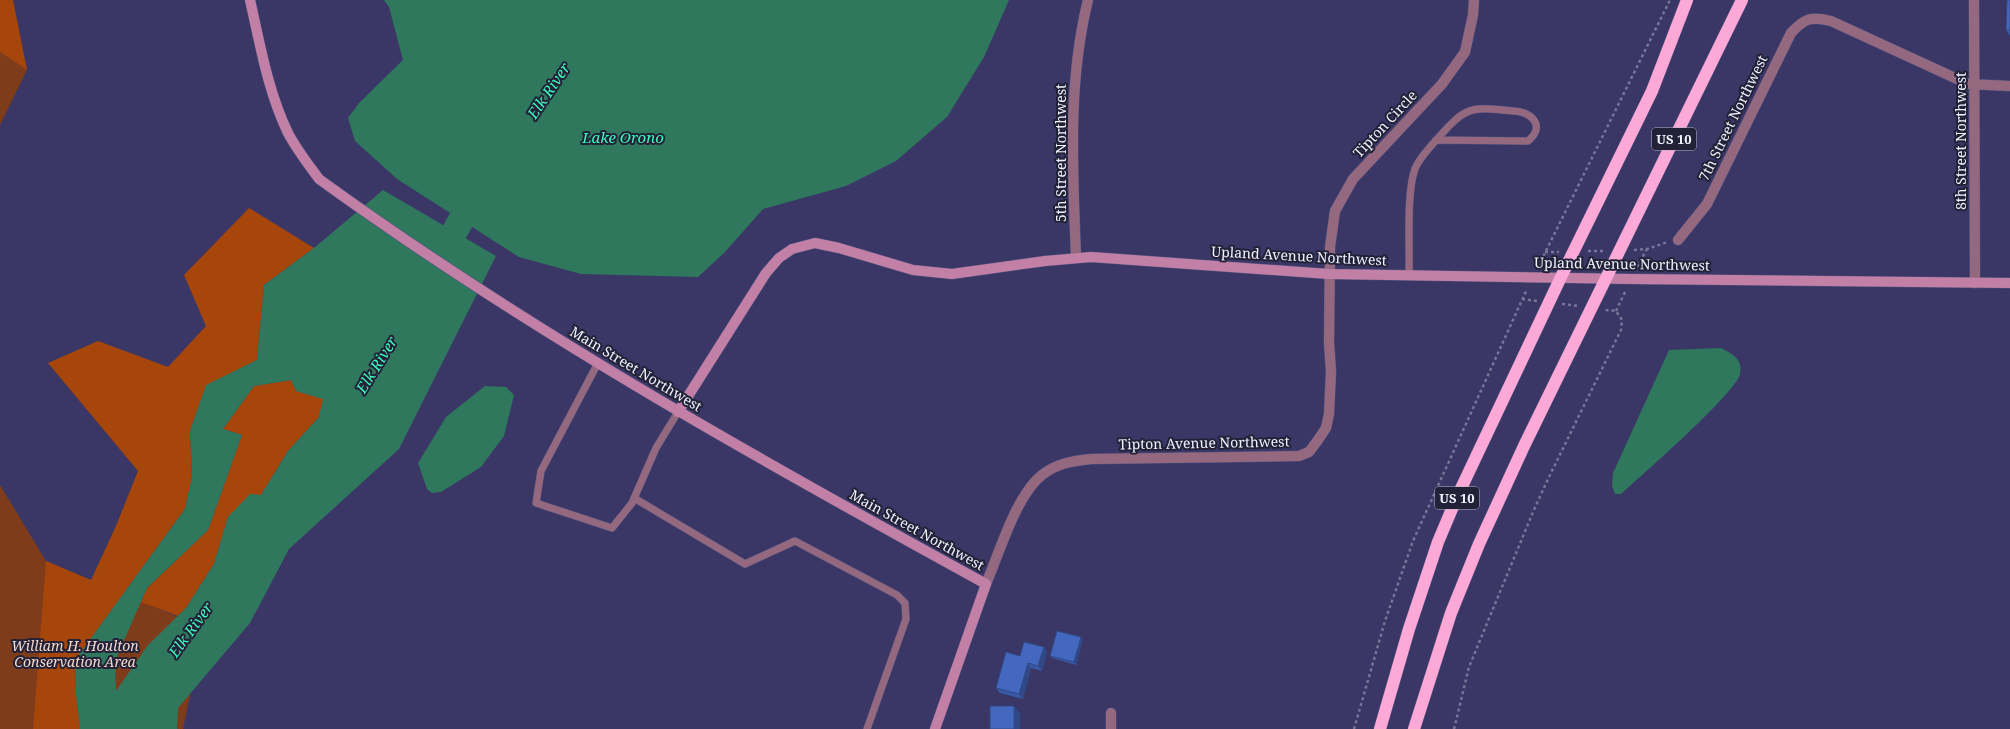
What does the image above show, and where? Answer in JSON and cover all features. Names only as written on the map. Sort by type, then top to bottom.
[{"type":"highway","name":"US 10","points":[[1380,729],[1409,629],[1438,542],[1457,497],[1561,277],[1652,91],[1687,0]]},
{"type":"highway","name":"US 10","points":[[1414,729],[1436,655],[1464,579],[1524,446],[1742,0]]},
{"type":"street","name":"Main Street Northwest","points":[[250,0],[277,104],[288,133],[302,158],[319,179],[503,303],[678,412],[986,584],[935,729]]},
{"type":"street","name":"5th Street Northwest","points":[[1076,258],[1073,104],[1082,26],[1088,0]]},
{"type":"street","name":"Tipton Circle","points":[[1329,274],[1332,229],[1335,211],[1343,194],[1353,179],[1442,84],[1465,52],[1473,15],[1474,0]]},
{"type":"street","name":"8th Street Northwest","points":[[1974,0],[1975,283]]},
{"type":"street","name":"7th Street Northwest","points":[[1678,240],[1707,204],[1791,33],[1807,19],[1818,18],[1831,21],[1968,84],[1975,85]]},
{"type":"street","points":[[1975,85],[2010,86]]},
{"type":"street","name":"Upland Avenue Northwest","points":[[678,412],[753,292],[779,258],[792,249],[815,243],[838,248],[914,270],[952,274],[1076,258],[1114,258],[1229,268],[1329,274],[1606,279],[2010,283]]},
{"type":"street","name":"Tipton Avenue Northwest","points":[[986,584],[1022,500],[1031,486],[1042,475],[1056,466],[1071,461],[1091,459],[1299,456],[1309,452],[1326,428],[1329,414],[1331,372],[1329,274]]},
{"type":"street","points":[[1111,713],[1111,729]]},
{"type":"lane","points":[[1409,276],[1411,185],[1415,167],[1436,140],[1455,119],[1466,111],[1487,108],[1517,111],[1534,119],[1537,126],[1536,135],[1528,141],[1436,140]]},
{"type":"lane","points":[[598,362],[541,471],[536,503],[612,528],[634,498],[656,448],[678,412]]},
{"type":"lane","points":[[634,498],[745,564],[795,541],[897,595],[905,603],[906,619],[866,729]]},
{"type":"path","points":[[1670,0],[1545,252],[1647,249],[1678,240]]},
{"type":"path","points":[[1354,729],[1385,621],[1413,541],[1522,299],[1616,311],[1622,320],[1621,330],[1548,479],[1485,627],[1469,667],[1454,729]]},
{"type":"green space","points":[[0,0],[13,0],[27,70],[0,52]]},
{"type":"green space","points":[[0,52],[27,70],[0,125]]},
{"type":"green space","points":[[249,208],[314,248],[264,285],[257,360],[206,386],[190,431],[192,477],[185,509],[75,660],[76,695],[80,729],[33,729],[46,561],[91,580],[116,526],[138,471],[48,363],[98,341],[168,367],[206,326],[184,275]]},
{"type":"green space","points":[[291,380],[296,391],[324,399],[319,417],[288,451],[261,495],[228,517],[214,564],[186,608],[178,616],[141,602],[147,588],[208,530],[242,435],[223,429],[254,386]]},
{"type":"green space","name":"William H. Houlton Conservation Area","points":[[0,485],[46,561],[204,628],[183,729],[0,729]]},
{"type":"water","name":"Lake Orono","points":[[384,0],[1009,0],[984,57],[947,117],[896,161],[846,186],[763,209],[725,252],[698,277],[581,274],[519,257],[397,179],[355,141],[348,118],[359,103],[403,60],[389,7]]},
{"type":"water","points":[[383,190],[496,256],[399,449],[289,549],[250,623],[178,708],[177,729],[80,729],[76,695],[75,660],[185,509],[192,477],[190,431],[206,385],[257,360],[264,285],[314,248]],"holes":[[[291,380],[296,391],[323,399],[319,417],[288,451],[261,495],[250,494],[228,517],[214,564],[186,608],[148,645],[116,691],[115,661],[147,588],[208,530],[242,435],[223,429],[254,386]]]},
{"type":"water","points":[[1721,348],[1733,355],[1740,364],[1740,374],[1735,384],[1706,416],[1666,453],[1621,494],[1615,494],[1612,486],[1613,473],[1669,350]]},
{"type":"water","points":[[485,386],[506,387],[514,395],[504,436],[481,467],[441,492],[432,493],[427,489],[418,463],[446,417]]},
{"type":"building","points":[[2007,0],[2010,0],[2010,30],[2006,30]]},
{"type":"building","points":[[1057,631],[1081,637],[1074,662],[1050,656]]},
{"type":"building","points":[[1024,642],[1044,647],[1038,666],[1028,663],[1019,694],[996,688],[1006,652],[1020,656]]},
{"type":"building","points":[[990,706],[1014,706],[1014,729],[990,729]]},
{"type":"waterway","name":"Elk River","points":[[437,264],[461,220],[481,191]]}]
